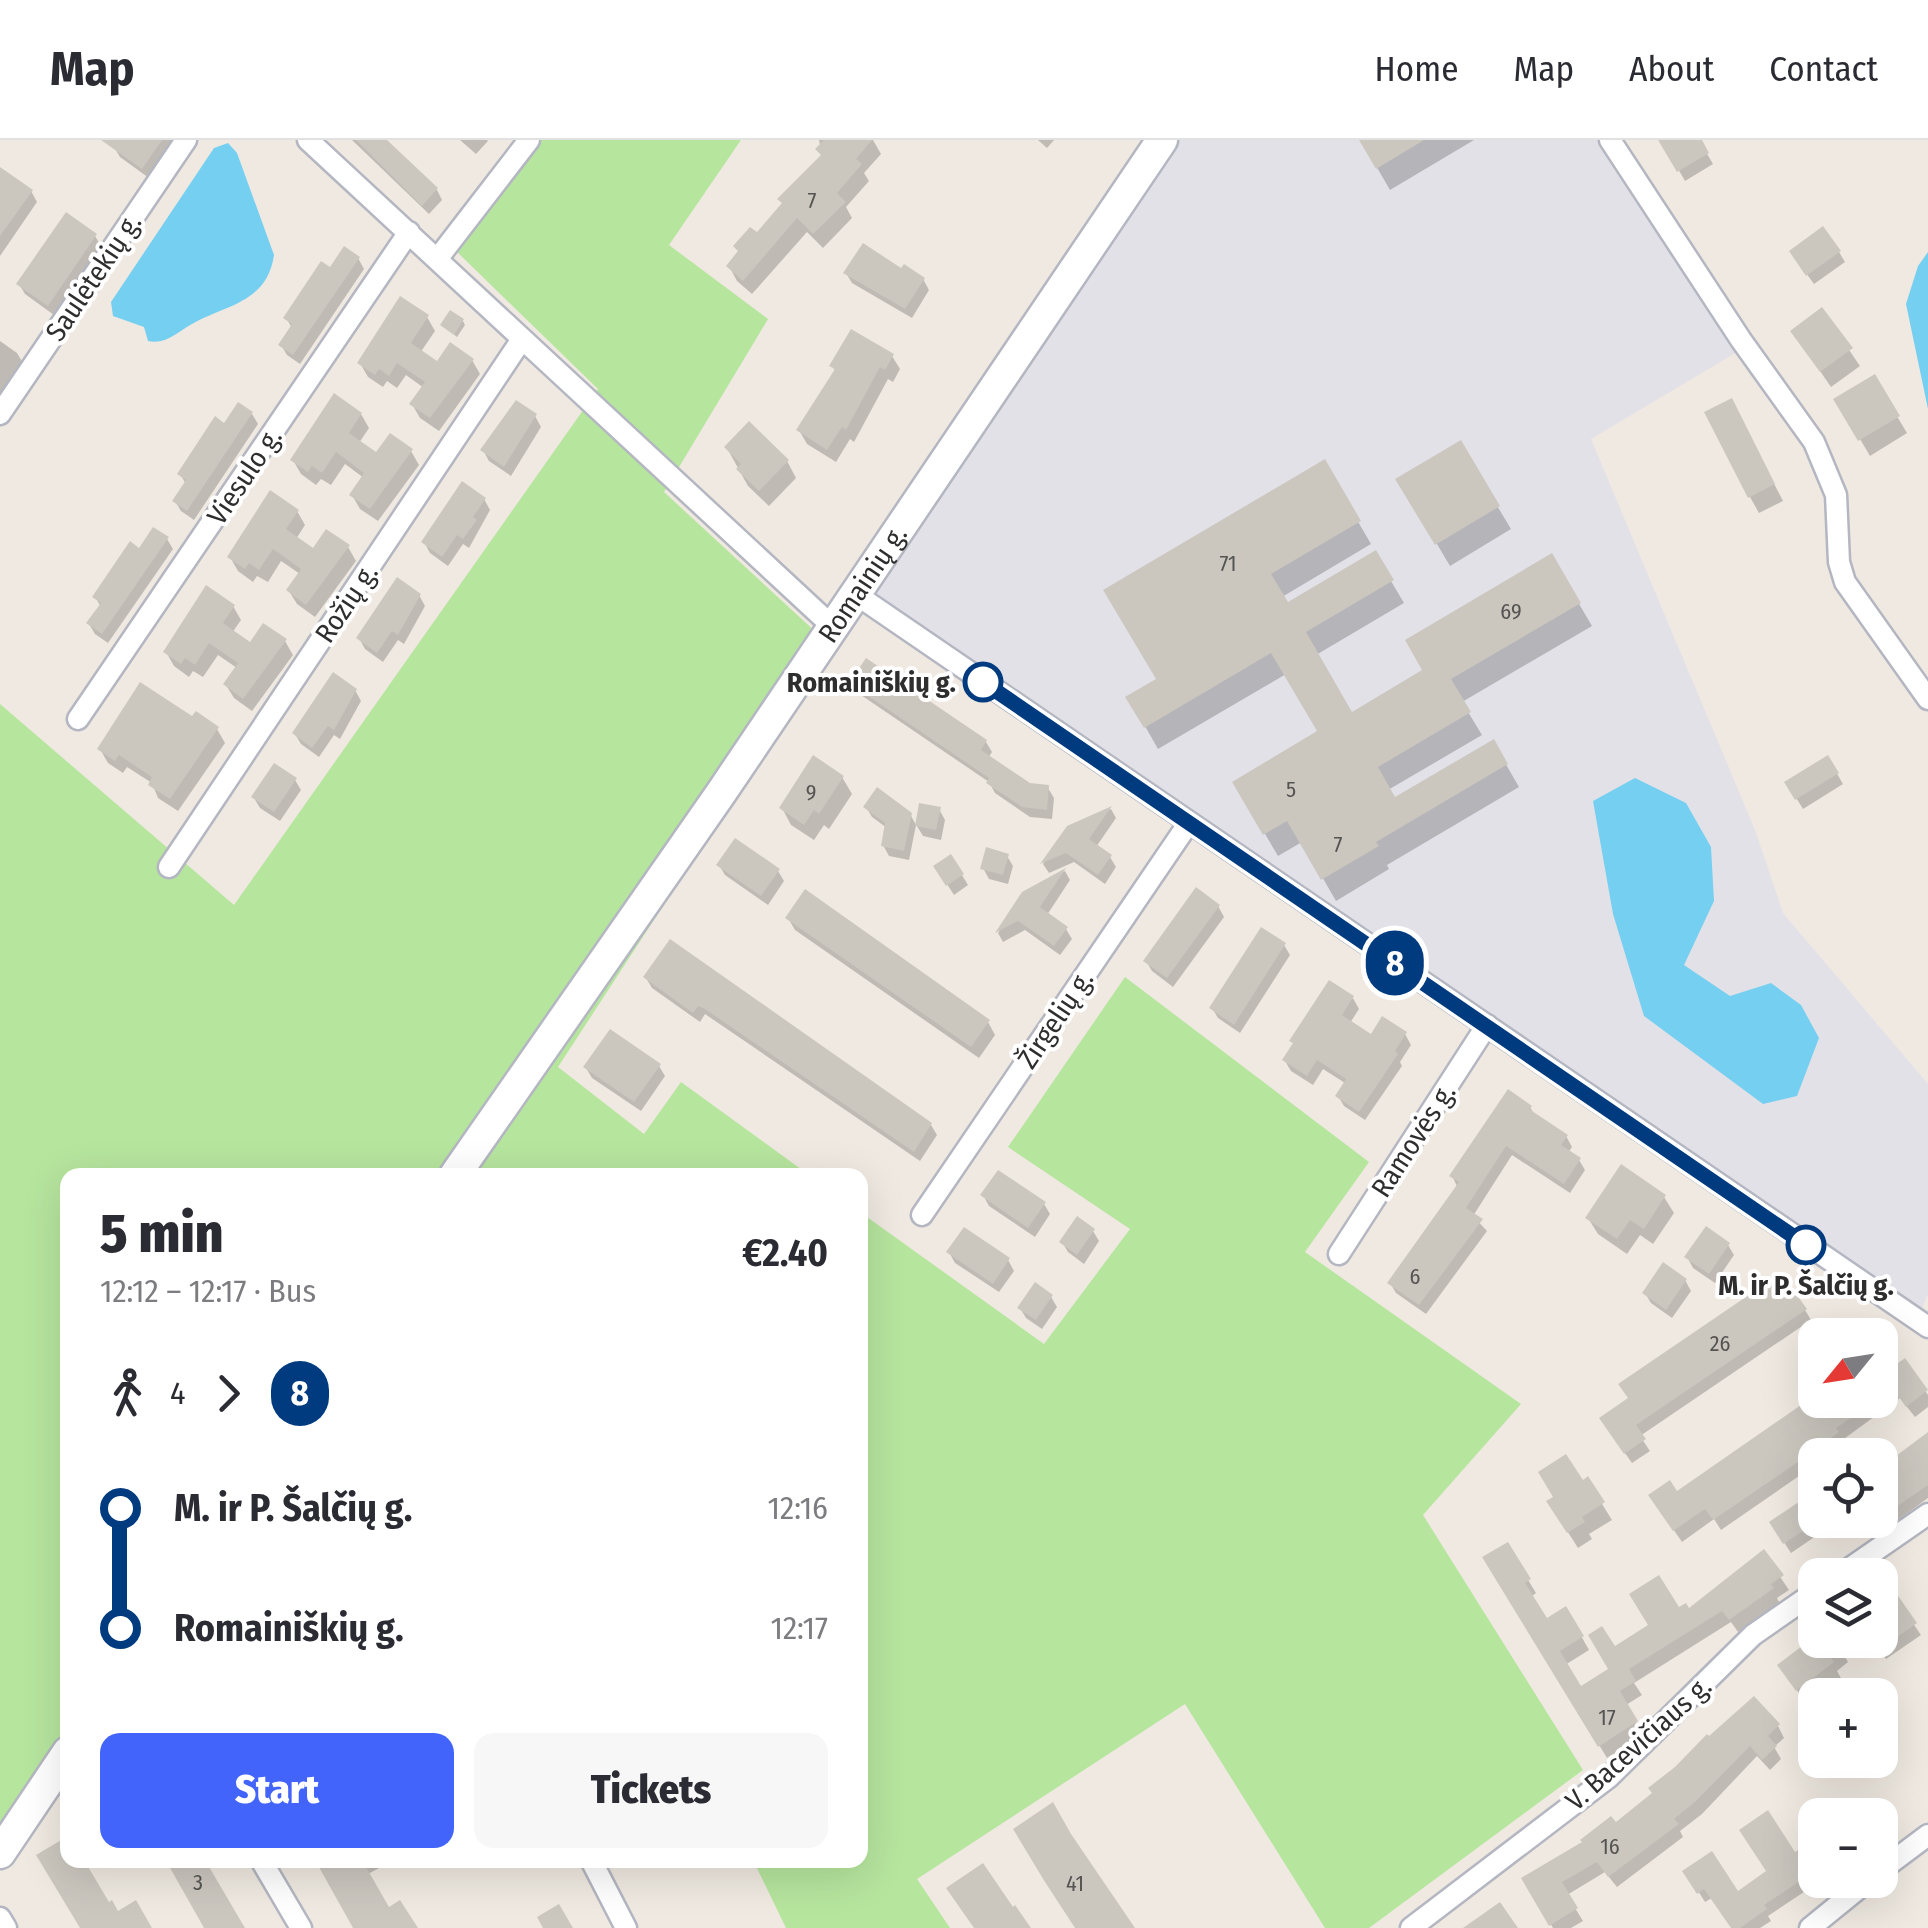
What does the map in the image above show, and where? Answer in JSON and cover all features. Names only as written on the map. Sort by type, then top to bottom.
[{"type":"main road","name":"Romainių g.","points":[[461,1168],[721,793],[1162,140]]},
{"type":"main road","points":[[0,1853],[60,1764]]},
{"type":"street","name":"Saulėtekių g.","points":[[0,414],[186,140]]},
{"type":"street","points":[[308,140],[832,626]]},
{"type":"street","points":[[438,258],[529,140]]},
{"type":"street","points":[[1610,140],[1741,340],[1814,442],[1836,496],[1839,562],[1845,582],[1928,699]]},
{"type":"street","name":"Viesulo g.","points":[[78,719],[410,232]]},
{"type":"street","name":"Rožių g.","points":[[169,867],[522,339]]},
{"type":"street","points":[[854,593],[1928,1327]]},
{"type":"street","name":"Žirgelių g.","points":[[922,1215],[1188,824]]},
{"type":"street","name":"Ramovės g.","points":[[1340,1254],[1487,1025]]},
{"type":"street","points":[[1865,1558],[1928,1514]]},
{"type":"street","name":"V. Bacevičiaus g.","points":[[1410,1928],[1609,1777],[1753,1634],[1798,1604]]},
{"type":"street","points":[[1898,1858],[1928,1835]]},
{"type":"street","points":[[266,1868],[301,1928]]},
{"type":"street","points":[[594,1868],[626,1928]]},
{"type":"street","points":[[1810,1928],[1847,1898]]},
{"type":"street","points":[[0,1918],[6,1928]]},
{"type":"shaded area","points":[[1176,140],[1603,140],[1737,352],[1591,439],[1755,830],[1783,913],[1928,1084],[1928,1294],[1921,1311],[867,591]]},
{"type":"green space","points":[[538,140],[741,140],[669,245],[768,319],[664,492],[832,647],[558,1067],[644,1134],[681,1082],[799,1168],[60,1168],[60,1763],[0,1853],[0,704],[234,905],[598,389],[453,248]]},
{"type":"green space","points":[[1125,977],[1369,1162],[1305,1252],[1521,1404],[1423,1515],[1583,1770],[1369,1928],[1325,1928],[1185,1704],[917,1879],[950,1928],[786,1928],[757,1868],[868,1868],[868,1218],[1044,1344],[1130,1229],[1008,1147]]},
{"type":"water","points":[[228,143],[237,153],[274,255],[270,271],[254,293],[243,300],[166,339],[148,341],[144,327],[113,316],[111,302],[214,148]]},
{"type":"water","points":[[1928,252],[1928,409],[1906,304],[1918,266]]},
{"type":"water","points":[[1635,778],[1686,803],[1711,847],[1714,901],[1684,965],[1730,996],[1771,983],[1801,1005],[1819,1038],[1797,1096],[1763,1104],[1644,1016],[1613,914],[1593,801]]},
{"type":"building","points":[[101,140],[162,140],[142,169]]},
{"type":"building","points":[[356,140],[387,140],[438,188],[422,206]]},
{"type":"building","points":[[824,140],[872,140],[856,159],[862,164],[837,193],[846,202],[813,234],[797,218],[743,281],[726,266],[738,251],[733,246],[750,227],[757,232],[782,203],[777,199],[821,155],[815,149]]},
{"type":"building","points":[[1359,140],[1424,140],[1376,169]]},
{"type":"building","points":[[1658,140],[1702,140],[1709,153],[1677,172]]},
{"type":"building","points":[[0,167],[33,190],[0,236]]},
{"type":"building","points":[[66,212],[97,234],[48,306],[16,284]]},
{"type":"building","points":[[1823,226],[1841,251],[1806,276],[1789,251]]},
{"type":"building","points":[[863,243],[901,268],[904,264],[925,278],[905,309],[843,273]]},
{"type":"building","points":[[344,246],[360,257],[293,355],[278,345],[292,324],[283,318],[321,261],[330,267]]},
{"type":"building","points":[[400,296],[429,315],[411,343],[437,361],[450,342],[474,359],[430,418],[409,404],[425,382],[397,363],[389,376],[379,369],[375,375],[357,363]]},
{"type":"building","points":[[1822,307],[1853,348],[1820,372],[1790,331]]},
{"type":"building","points":[[450,310],[464,319],[454,335],[440,325]]},
{"type":"building","points":[[851,329],[894,354],[885,370],[880,367],[846,430],[842,427],[827,450],[796,430],[835,369],[829,366]]},
{"type":"building","points":[[1875,374],[1900,416],[1858,441],[1833,399]]},
{"type":"building","points":[[334,393],[362,413],[349,433],[376,452],[390,433],[413,449],[370,509],[349,495],[364,473],[336,452],[322,473],[312,466],[308,472],[290,460]]},
{"type":"building","points":[[1732,398],[1775,484],[1748,498],[1704,412]]},
{"type":"building","points":[[516,400],[537,414],[504,467],[480,450]]},
{"type":"building","points":[[238,402],[253,412],[187,511],[172,501],[186,480],[177,474],[215,416],[224,423]]},
{"type":"building","points":[[749,421],[789,460],[759,491],[736,469],[741,464],[724,447]]},
{"type":"building","points":[[1461,440],[1500,506],[1435,545],[1395,479]]},
{"type":"building","points":[[1325,459],[1361,521],[1271,574],[1288,602],[1376,550],[1394,580],[1306,632],[1352,712],[1422,670],[1405,640],[1552,553],[1581,603],[1451,679],[1471,712],[1378,767],[1395,797],[1494,739],[1508,764],[1376,842],[1379,846],[1321,880],[1287,821],[1263,835],[1232,782],[1317,731],[1271,653],[1144,728],[1125,697],[1156,679],[1103,590]]},
{"type":"building","points":[[462,481],[486,498],[463,539],[457,535],[442,557],[421,542]]},
{"type":"building","points":[[270,490],[299,510],[286,529],[313,548],[326,529],[350,545],[306,605],[286,590],[301,569],[273,549],[259,570],[249,563],[245,569],[227,557]]},
{"type":"building","points":[[153,527],[169,537],[102,634],[86,623],[101,603],[92,597],[130,541],[139,548]]},
{"type":"building","points":[[397,577],[421,594],[398,635],[392,631],[377,653],[356,638]]},
{"type":"building","points":[[206,585],[235,605],[223,623],[250,642],[263,623],[287,639],[243,699],[223,684],[238,663],[209,643],[195,665],[185,658],[181,664],[163,652]]},
{"type":"building","points":[[866,658],[987,740],[981,750],[1030,783],[1049,785],[1047,810],[1022,807],[986,783],[989,778],[849,683]]},
{"type":"building","points":[[333,672],[357,689],[334,730],[328,726],[312,748],[292,733]]},
{"type":"building","points":[[140,682],[192,716],[196,711],[219,727],[170,799],[148,785],[152,777],[119,755],[115,761],[97,749]]},
{"type":"building","points":[[813,755],[844,776],[819,814],[814,810],[804,825],[779,808]]},
{"type":"building","points":[[1828,755],[1839,773],[1795,800],[1784,782]]},
{"type":"building","points":[[274,763],[297,778],[274,812],[251,797]]},
{"type":"building","points":[[877,787],[912,813],[904,851],[881,846],[885,823],[863,807]]},
{"type":"building","points":[[919,803],[941,807],[936,830],[915,826]]},
{"type":"building","points":[[1112,806],[1089,839],[1112,855],[1098,875],[1066,853],[1040,864],[1067,826]]},
{"type":"building","points":[[735,838],[780,869],[761,896],[716,865]]},
{"type":"building","points":[[986,847],[1009,854],[1003,875],[980,869]]},
{"type":"building","points":[[951,854],[964,874],[946,886],[933,866]]},
{"type":"building","points":[[1066,868],[1040,907],[1068,927],[1054,946],[1018,921],[995,933],[1022,892]]},
{"type":"building","points":[[1196,887],[1220,905],[1167,978],[1143,961]]},
{"type":"building","points":[[805,889],[990,1020],[971,1047],[785,918]]},
{"type":"building","points":[[1261,927],[1286,943],[1234,1025],[1209,1008]]},
{"type":"building","points":[[670,939],[932,1123],[914,1152],[699,1005],[693,1013],[643,977]]},
{"type":"building","points":[[1329,980],[1354,996],[1342,1015],[1371,1034],[1382,1016],[1407,1032],[1395,1051],[1398,1054],[1359,1112],[1335,1096],[1346,1079],[1317,1060],[1307,1076],[1282,1060],[1293,1043],[1289,1041]]},
{"type":"building","points":[[610,1029],[661,1064],[634,1102],[583,1067]]},
{"type":"building","points":[[1508,1089],[1532,1106],[1529,1109],[1568,1135],[1561,1145],[1581,1158],[1564,1184],[1506,1146],[1466,1208],[1483,1219],[1419,1305],[1387,1283],[1459,1182],[1449,1176]]},
{"type":"building","points":[[1621,1164],[1666,1195],[1644,1229],[1630,1220],[1617,1239],[1585,1218]]},
{"type":"building","points":[[998,1170],[1046,1202],[1028,1228],[980,1195]]},
{"type":"building","points":[[1077,1216],[1095,1229],[1077,1255],[1059,1242]]},
{"type":"building","points":[[1706,1226],[1730,1243],[1709,1274],[1684,1257]]},
{"type":"building","points":[[964,1227],[1010,1258],[993,1284],[946,1252]]},
{"type":"building","points":[[1663,1262],[1687,1279],[1666,1310],[1642,1293]]},
{"type":"building","points":[[1781,1273],[1807,1309],[1636,1425],[1646,1439],[1624,1454],[1599,1418],[1628,1398],[1618,1384]]},
{"type":"building","points":[[1035,1282],[1053,1295],[1036,1320],[1017,1308]]},
{"type":"building","points":[[1905,1358],[1928,1390],[1906,1407],[1898,1396],[1898,1363]]},
{"type":"building","points":[[1798,1407],[1798,1418],[1850,1418],[1836,1428],[1839,1432],[1831,1438],[1798,1438],[1798,1462],[1713,1520],[1705,1509],[1673,1531],[1648,1495],[1670,1480],[1677,1491]]},
{"type":"building","points":[[1928,1432],[1928,1485],[1898,1506],[1898,1454]]},
{"type":"building","points":[[1566,1454],[1583,1480],[1588,1476],[1605,1502],[1567,1533],[1546,1501],[1553,1497],[1538,1472]]},
{"type":"building","points":[[1798,1502],[1798,1534],[1783,1544],[1769,1522]]},
{"type":"building","points":[[1508,1542],[1531,1579],[1525,1583],[1547,1618],[1566,1606],[1584,1636],[1560,1651],[1581,1686],[1608,1669],[1588,1635],[1602,1626],[1615,1646],[1648,1625],[1629,1594],[1659,1575],[1679,1607],[1686,1603],[1689,1608],[1764,1549],[1784,1575],[1771,1584],[1774,1588],[1729,1620],[1722,1611],[1629,1669],[1636,1681],[1620,1691],[1638,1721],[1598,1747],[1482,1557]]},
{"type":"building","points":[[1898,1596],[1917,1623],[1898,1636]]},
{"type":"building","points":[[1798,1649],[1798,1658],[1831,1658],[1834,1662],[1813,1678],[1798,1678],[1796,1691],[1777,1665]]},
{"type":"building","points":[[1754,1696],[1780,1724],[1768,1736],[1777,1746],[1762,1760],[1750,1746],[1674,1819],[1679,1824],[1608,1877],[1597,1862],[1562,1882],[1578,1908],[1549,1926],[1521,1878],[1582,1842],[1611,1816],[1616,1822],[1652,1793],[1648,1788],[1707,1734]]},
{"type":"building","points":[[1053,1802],[1135,1928],[1075,1928],[1045,1882],[1013,1829]]},
{"type":"building","points":[[1768,1810],[1795,1852],[1798,1850],[1798,1882],[1764,1905],[1767,1909],[1740,1928],[1731,1928],[1704,1889],[1697,1894],[1682,1871],[1712,1851],[1738,1891],[1766,1871],[1739,1830]]},
{"type":"building","points":[[60,1841],[60,1868],[89,1868],[118,1911],[136,1900],[152,1928],[80,1928],[36,1855]]},
{"type":"building","points":[[983,1863],[1031,1928],[974,1928],[946,1888]]},
{"type":"building","points":[[170,1868],[210,1868],[245,1928],[204,1928]]},
{"type":"building","points":[[319,1868],[367,1868],[389,1907],[400,1900],[418,1928],[353,1928]]},
{"type":"building","points":[[1500,1902],[1518,1928],[1463,1928]]},
{"type":"building","points":[[559,1904],[573,1928],[543,1928],[537,1917]]},
{"type":"bus line","name":"8","points":[[983,682],[1806,1245]]},
{"type":"place","name":"Romainiškių g.","points":[[983,682]]},
{"type":"place","name":"M. ir P. Šalčių g.","points":[[1806,1245]]}]
